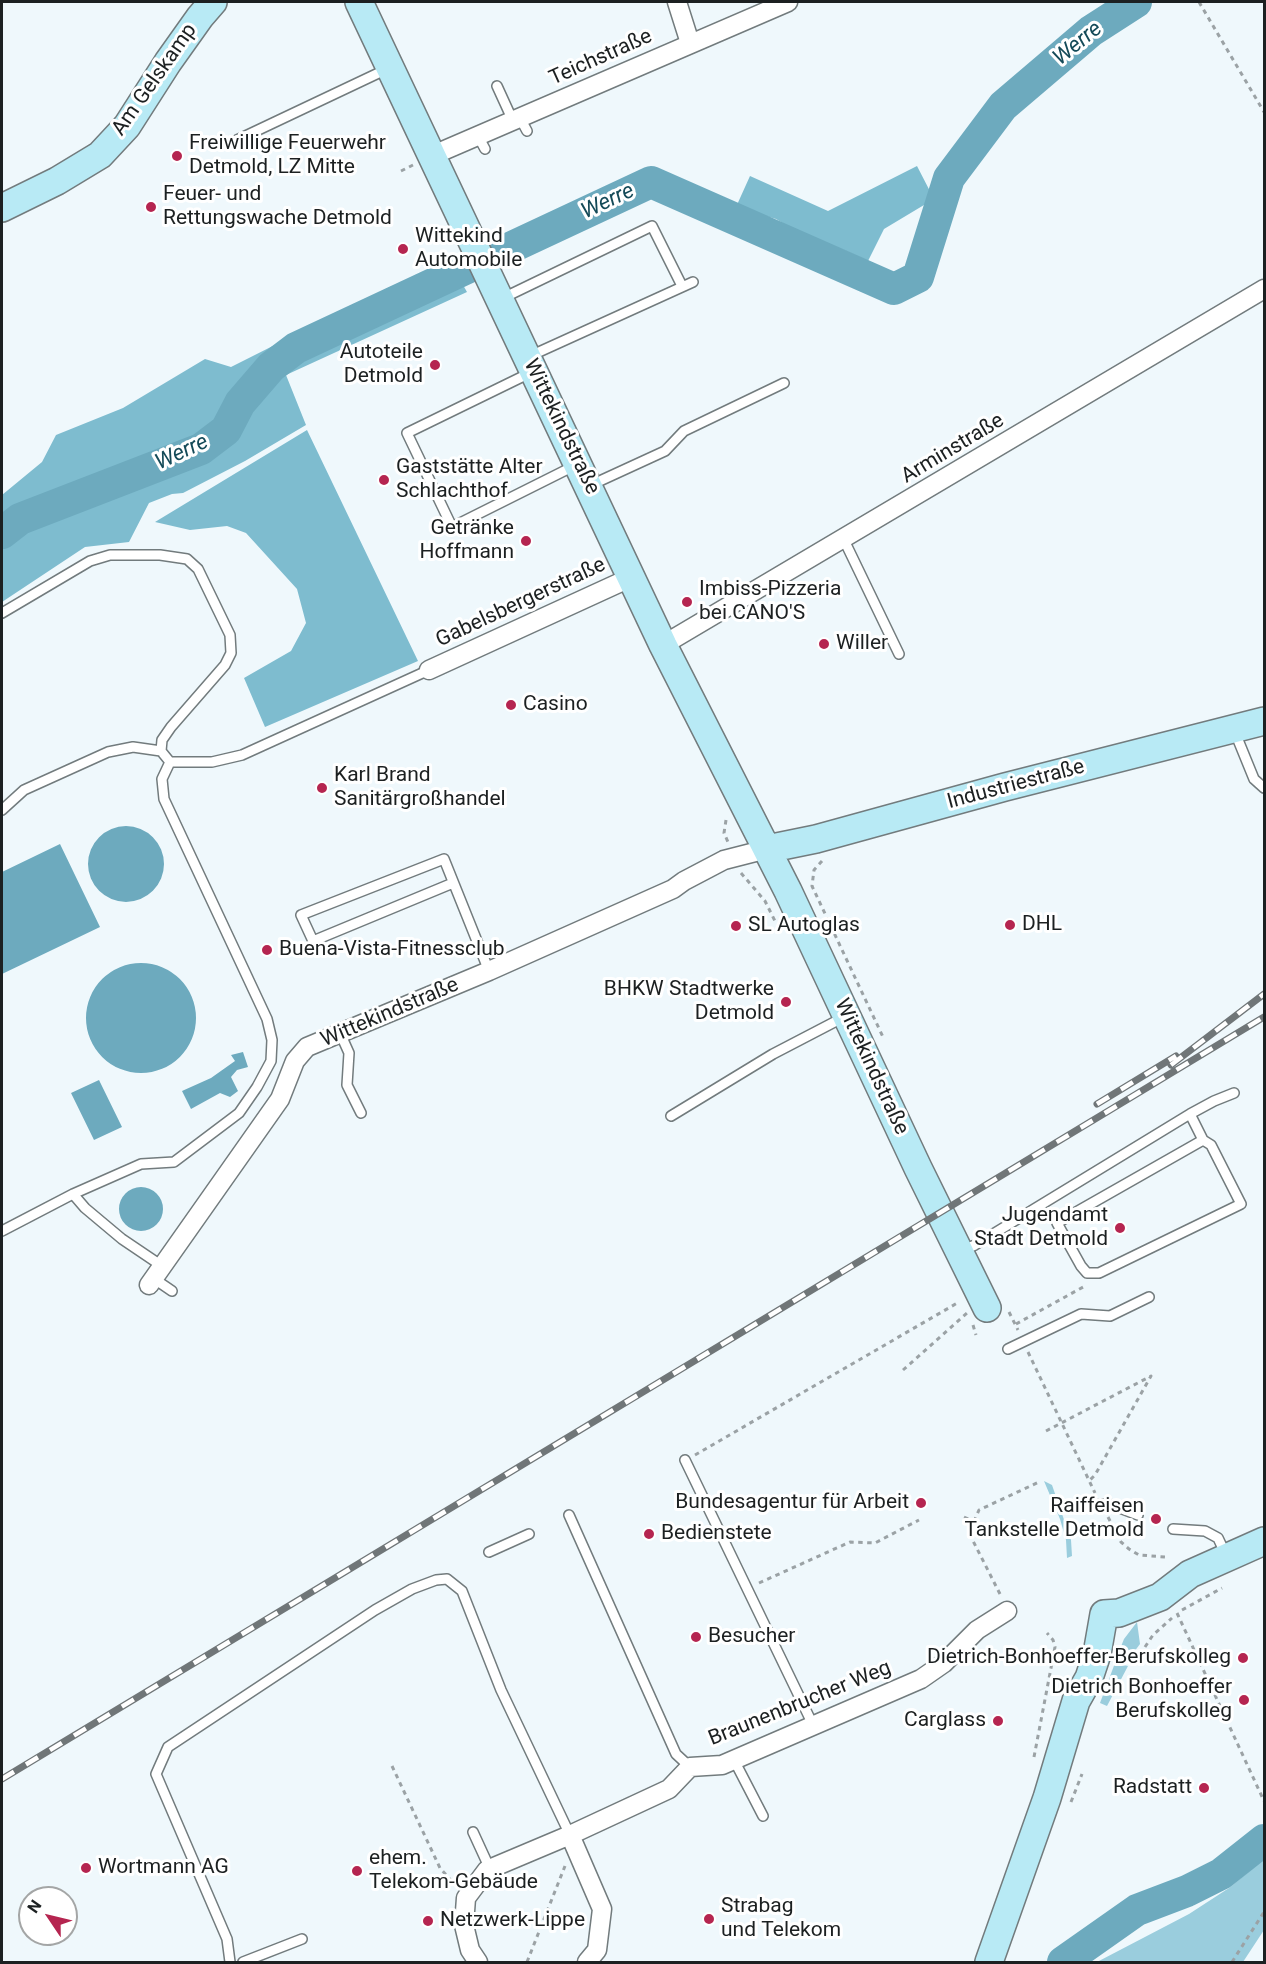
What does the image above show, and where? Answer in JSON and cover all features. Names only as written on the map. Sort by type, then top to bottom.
[{"type":"street","name":"Am Gelskamp","points":[[2,208],[57,181],[100,155],[127,126],[168,62],[213,2]]},
{"type":"street","name":"Wittekindstraße","points":[[359,2],[390,68],[423,160],[474,244],[663,645],[767,849],[959,1252],[973,1306]]},
{"type":"street","points":[[677,2],[690,43]]},
{"type":"street","name":"Teichstraße","points":[[423,160],[481,143],[690,43],[788,2]]},
{"type":"street","name":"Arminstraße","points":[[663,645],[1264,290]]},
{"type":"street","name":"Gabelsbergerstraße","points":[[429,670],[632,577]]},
{"type":"street","name":"Industriestraße","points":[[767,849],[816,839],[915,811],[1233,728],[1264,722]]},
{"type":"street","name":"Wittekindstraße","points":[[154,1276],[280,1099],[295,1060],[307,1047],[489,971],[673,889],[723,860],[767,849]]},
{"type":"street","points":[[988,1962],[1047,1798],[1076,1701],[1089,1678],[1097,1654],[1104,1614],[1119,1613],[1174,1582],[1264,1541]]},
{"type":"street","name":"Braunenbrucher Weg","points":[[466,1898],[490,1869],[669,1789],[690,1767],[722,1765],[921,1679],[944,1663],[1004,1604]]},
{"type":"street","points":[[570,1835],[602,1909],[597,1950],[587,1962]]},
{"type":"street","points":[[466,1898],[464,1925],[470,1950],[478,1962]]},
{"type":"lane","points":[[237,140],[390,68]]},
{"type":"lane","points":[[497,86],[520,123]]},
{"type":"lane","points":[[496,290],[652,226],[682,286]]},
{"type":"lane","points":[[693,282],[531,364],[408,433],[452,527],[584,474],[665,451],[684,431],[784,383]]},
{"type":"lane","points":[[844,540],[899,654]]},
{"type":"lane","points":[[2,613],[90,561],[110,555],[160,555],[187,559],[198,569],[230,635],[231,653],[225,664],[171,727],[162,740],[161,751]]},
{"type":"lane","points":[[170,762],[212,762],[242,755],[429,670]]},
{"type":"lane","points":[[1233,728],[1254,779],[1264,788]]},
{"type":"lane","points":[[2,810],[24,790],[108,752],[133,747],[161,751],[170,762]]},
{"type":"lane","points":[[2,1230],[73,1194],[141,1164],[174,1162],[238,1113],[257,1087],[271,1061],[272,1040],[267,1018],[164,799],[162,779],[170,762]]},
{"type":"lane","points":[[453,884],[313,941],[301,915],[444,859],[489,971]]},
{"type":"lane","points":[[671,1116],[773,1053],[847,1016]]},
{"type":"lane","points":[[340,1033],[349,1053],[347,1084],[361,1113]]},
{"type":"lane","points":[[959,1252],[975,1245],[1190,1114],[1234,1093]]},
{"type":"lane","points":[[1190,1114],[1203,1140],[1210,1145],[1241,1204],[1099,1273],[1088,1273],[1081,1266],[1057,1223],[1203,1140]]},
{"type":"lane","points":[[73,1194],[85,1208],[122,1239],[154,1276],[172,1291]]},
{"type":"lane","points":[[1008,1350],[1081,1314],[1110,1316],[1149,1297]]},
{"type":"lane","points":[[685,1460],[814,1727]]},
{"type":"lane","points":[[1080,1505],[1109,1504],[1138,1515]]},
{"type":"lane","points":[[569,1515],[676,1754],[690,1767]]},
{"type":"lane","points":[[1173,1529],[1205,1531],[1218,1538],[1227,1557]]},
{"type":"lane","points":[[489,1552],[529,1534]]},
{"type":"lane","points":[[230,1962],[227,1939],[156,1774],[168,1747],[375,1610],[412,1589],[436,1580],[447,1579],[462,1591],[501,1690],[570,1835]]},
{"type":"lane","points":[[734,1760],[764,1816]]},
{"type":"lane","points":[[473,1832],[490,1869]]},
{"type":"lane","points":[[243,1962],[302,1939]]},
{"type":"path","points":[[1199,2],[1264,112]]},
{"type":"path","points":[[400,171],[423,160]]},
{"type":"path","points":[[1016,1324],[1091,1283],[1099,1273]]},
{"type":"path","points":[[903,1370],[973,1306]]},
{"type":"path","points":[[685,1460],[973,1306]]},
{"type":"path","points":[[1046,1431],[1150,1376],[1095,1475],[1089,1481]]},
{"type":"path","points":[[1004,1604],[969,1533],[979,1510],[1039,1482]]},
{"type":"path","points":[[964,1517],[974,1522]]},
{"type":"path","points":[[747,1588],[850,1542],[875,1543],[919,1520]]},
{"type":"path","points":[[1139,1555],[1196,1602],[1222,1588]]},
{"type":"path","points":[[1174,1582],[1264,1802]]},
{"type":"path","points":[[1135,1662],[1153,1635],[1168,1621]]},
{"type":"path","points":[[1033,1764],[1055,1647],[1047,1632]]},
{"type":"path","points":[[392,1766],[440,1869],[466,1898]]},
{"type":"path","points":[[527,1962],[569,1857],[570,1835]]},
{"type":"path","points":[[1232,1962],[1264,1912]]},
{"type":"shaded area","points":[[917,166],[934,199],[884,229],[868,261],[844,250],[815,243],[776,219],[736,207],[750,176],[828,211]]},
{"type":"shaded area","points":[[451,264],[467,292],[286,375],[306,425],[245,461],[183,493],[172,494],[149,503],[129,542],[85,547],[2,602],[2,495],[42,462],[56,435],[123,408],[205,359],[231,367],[390,287]]},
{"type":"shaded area","points":[[307,430],[418,661],[265,727],[244,678],[291,651],[306,623],[297,589],[246,533],[227,526],[190,530],[155,522]]},
{"type":"shaded area","points":[[134,826],[147,832],[158,843],[164,856],[162,879],[147,896],[134,902],[118,902],[105,896],[90,879],[88,856],[94,843],[111,828]]},
{"type":"shaded area","points":[[60,844],[100,927],[2,974],[2,872]]},
{"type":"shaded area","points":[[141,963],[162,967],[180,979],[192,997],[196,1018],[192,1039],[180,1057],[162,1069],[141,1073],[120,1069],[102,1057],[90,1039],[86,1018],[90,997],[102,979],[120,967]]},
{"type":"shaded area","points":[[243,1052],[248,1067],[237,1070],[231,1077],[238,1091],[230,1097],[220,1093],[191,1109],[182,1091],[211,1078],[235,1061],[231,1055]]},
{"type":"shaded area","points":[[99,1080],[122,1127],[94,1140],[71,1093]]},
{"type":"shaded area","points":[[141,1187],[150,1188],[157,1193],[162,1200],[162,1218],[157,1225],[150,1230],[141,1231],[132,1230],[125,1225],[120,1218],[119,1209],[120,1200],[125,1193],[132,1188]]},
{"type":"shaded area","points":[[1044,1481],[1052,1485],[1071,1540],[1072,1556],[1067,1558],[1066,1540],[1060,1519]]},
{"type":"shaded area","points":[[1137,1622],[1140,1644],[1134,1652],[1120,1649],[1124,1639]]},
{"type":"shaded area","points":[[1115,1663],[1128,1666],[1107,1706],[1100,1703]]},
{"type":"shaded area","points":[[1264,1859],[1264,1930],[1243,1962],[1097,1962],[1189,1914],[1229,1888]]},
{"type":"waterway","name":"Werre","points":[[2,533],[20,519],[201,449],[226,430],[240,403],[271,367],[296,348],[651,182],[894,289],[918,277],[949,178],[1003,106],[1091,31],[1136,2]]},
{"type":"waterway","points":[[1063,1962],[1137,1910],[1187,1891],[1221,1874],[1264,1840]]},
{"type":"railway","points":[[1171,1065],[1264,994]]},
{"type":"railway","points":[[2,1779],[1264,1017]]},
{"type":"railway","points":[[1097,1104],[1176,1056]]},
{"type":"place","name":"Freiwillige Feuerwehr Detmold, LZ Mitte","points":[[177,156]]},
{"type":"place","name":"Feuer- und Rettungswache Detmold","points":[[151,207]]},
{"type":"place","name":"Wittekind Automobile","points":[[403,249]]},
{"type":"place","name":"Autoteile Detmold","points":[[435,365]]},
{"type":"place","name":"Gaststätte Alter Schlachthof","points":[[384,480]]},
{"type":"place","name":"Getränke Hoffmann","points":[[526,541]]},
{"type":"place","name":"Imbiss-Pizzeria bei CANO'S","points":[[687,602]]},
{"type":"place","name":"Willer","points":[[824,644]]},
{"type":"place","name":"Casino","points":[[511,705]]},
{"type":"place","name":"Karl Brand Sanitärgroßhandel","points":[[322,788]]},
{"type":"place","name":"DHL","points":[[1010,925]]},
{"type":"place","name":"SL Autoglas","points":[[736,926]]},
{"type":"place","name":"Buena-Vista-Fitnessclub","points":[[267,950]]},
{"type":"place","name":"BHKW Stadtwerke Detmold","points":[[786,1002]]},
{"type":"place","name":"Jugendamt Stadt Detmold","points":[[1120,1228]]},
{"type":"place","name":"Bundesagentur für Arbeit","points":[[921,1503]]},
{"type":"place","name":"Raiffeisen Tankstelle Detmold","points":[[1156,1519]]},
{"type":"place","name":"Bedienstete","points":[[649,1534]]},
{"type":"place","name":"Besucher","points":[[696,1637]]},
{"type":"place","name":"Dietrich-Bonhoeffer-Berufskolleg","points":[[1243,1658]]},
{"type":"place","name":"Dietrich Bonhoeffer Berufskolleg","points":[[1244,1700]]},
{"type":"place","name":"Carglass","points":[[998,1721]]},
{"type":"place","name":"Radstatt","points":[[1204,1788]]},
{"type":"place","name":"Wortmann AG","points":[[86,1868]]},
{"type":"place","name":"ehem. Telekom-Gebäude","points":[[357,1871]]},
{"type":"place","name":"Strabag und Telekom","points":[[709,1919]]},
{"type":"place","name":"Netzwerk-Lippe","points":[[428,1921]]}]
